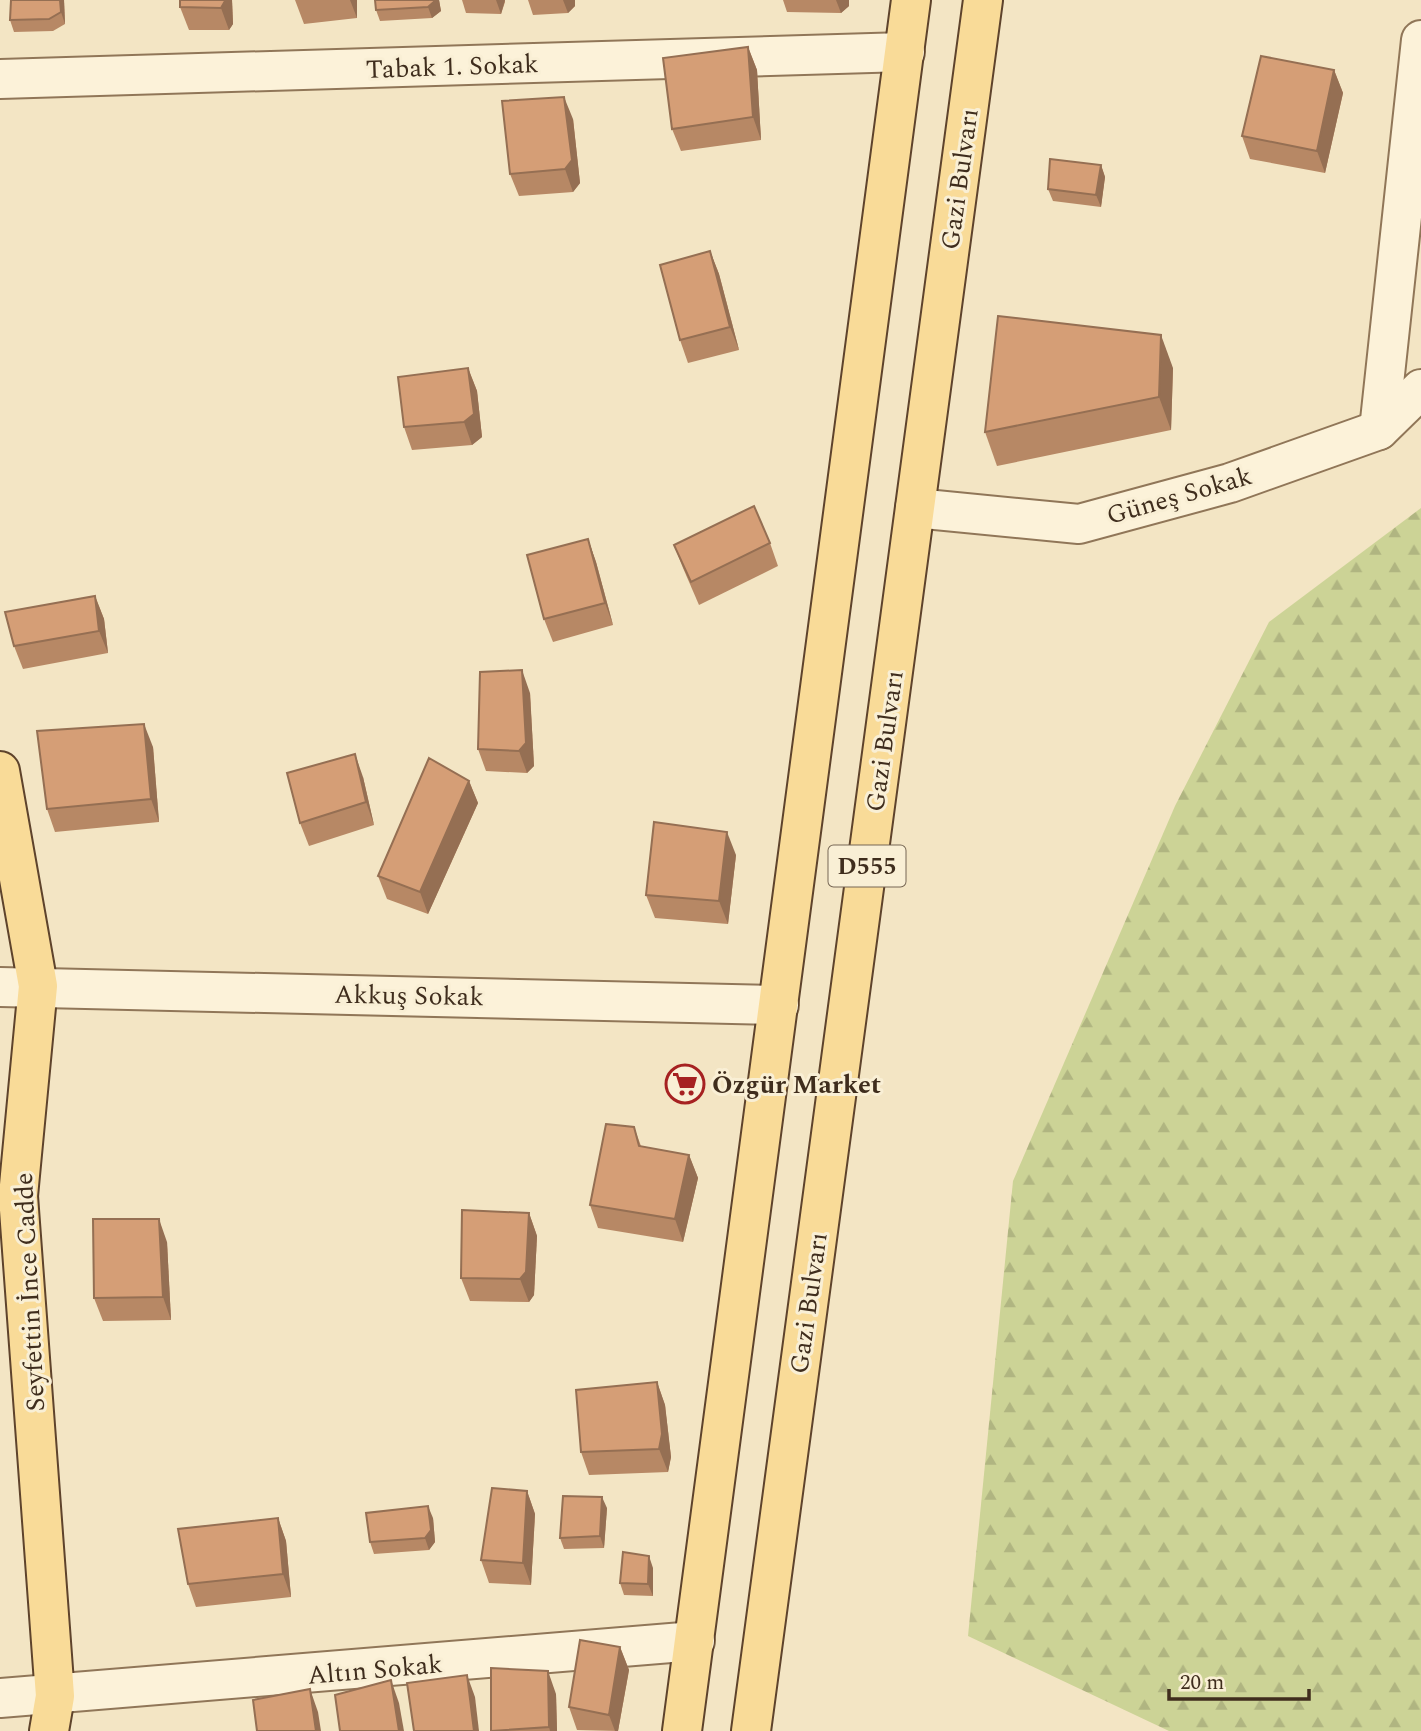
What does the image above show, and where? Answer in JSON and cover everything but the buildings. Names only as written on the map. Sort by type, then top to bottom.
[{"type":"main road","name":"D555","points":[[682,1731],[911,0]]},
{"type":"main road","name":"Gazi Bulvarı","points":[[751,1731],[983,0]]},
{"type":"main road","name":"Seyfettin İnce Cadde","points":[[0,771],[38,986],[9,1197],[52,1714]]},
{"type":"street","points":[[1379,430],[1421,40]]},
{"type":"street","name":"Tabak 1. Sokak","points":[[0,79],[905,52]]},
{"type":"street","name":"Güneş Sokak","points":[[915,509],[1079,524],[1230,483],[1379,430],[1421,389]]},
{"type":"street","name":"Akkuş Sokak","points":[[0,987],[779,1005]]},
{"type":"street","name":"Altın Sokak","points":[[0,1698],[52,1714],[695,1641]]},
{"type":"green space","points":[[1421,508],[1421,1731],[1169,1731],[968,1636],[1013,1181],[1175,806],[1269,622]]},
{"type":"place","name":"Özgür Market","points":[[685,1084]]}]
